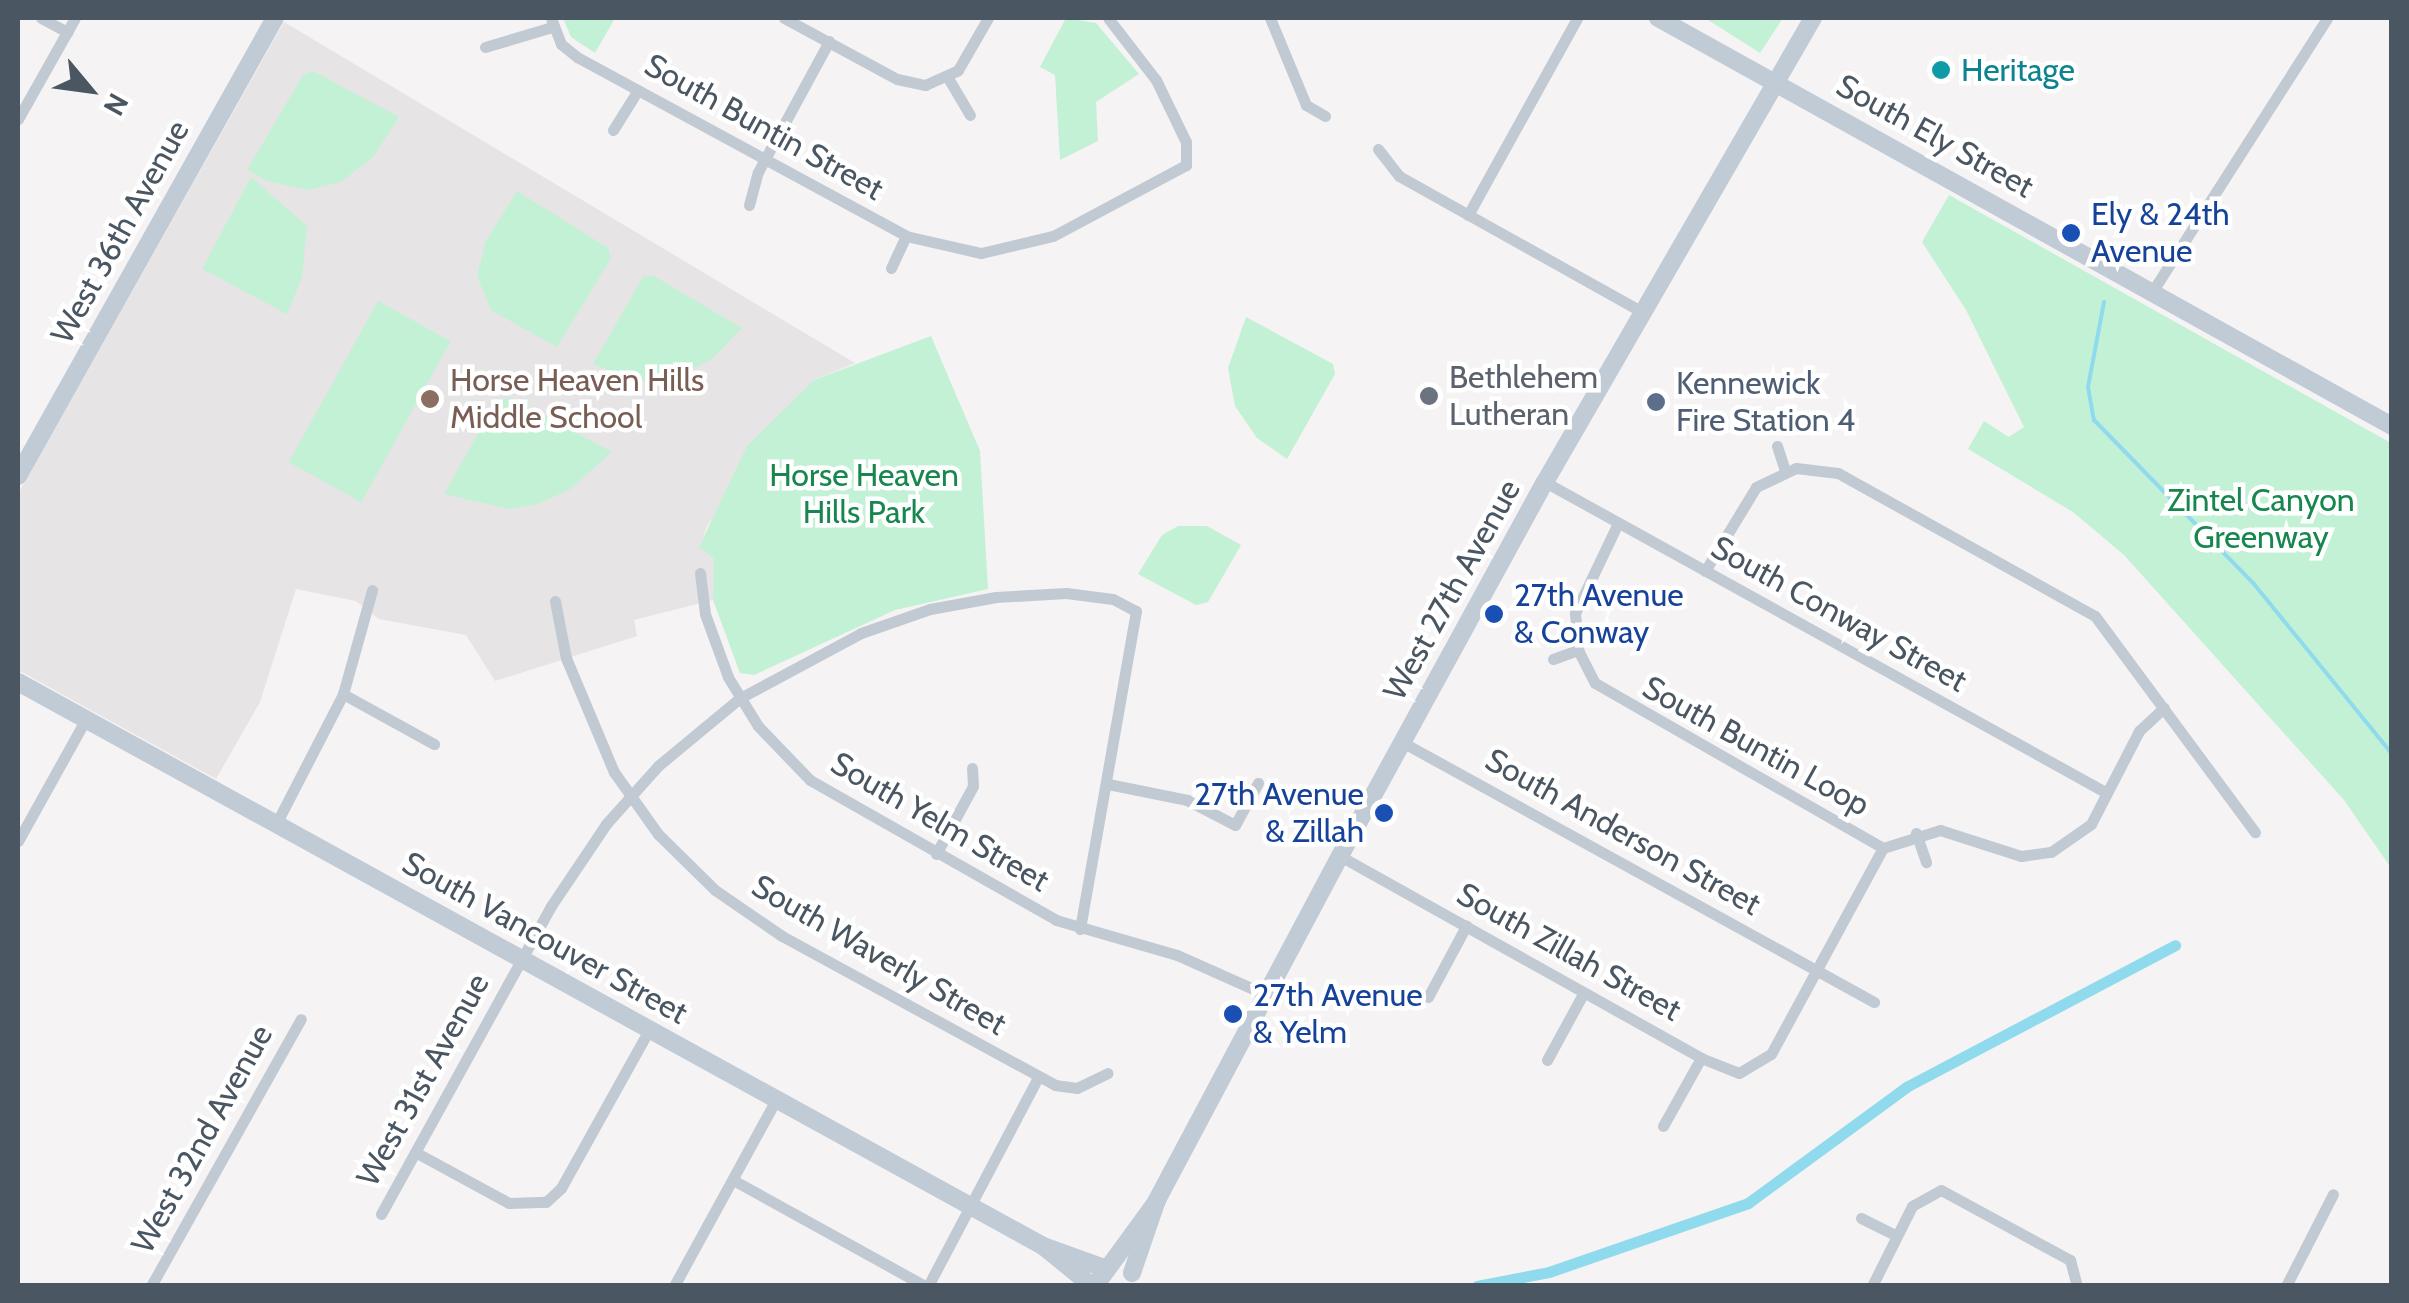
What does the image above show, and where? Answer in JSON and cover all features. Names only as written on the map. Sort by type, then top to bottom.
[{"type":"street","points":[[41,18],[67,32]]},
{"type":"street","points":[[18,119],[75,18]]},
{"type":"street","name":"West 36th Avenue","points":[[18,476],[275,18]]},
{"type":"street","points":[[784,18],[909,83],[948,78],[988,18]]},
{"type":"street","name":"South Buntin Street","points":[[552,22],[568,51],[638,90],[906,236],[965,252],[1034,244],[1186,166],[1186,142],[1156,80],[1108,18]]},
{"type":"street","points":[[1270,18],[1306,105],[1325,116]]},
{"type":"street","points":[[1468,215],[1577,18]]},
{"type":"street","name":"South Ely Street","points":[[1658,18],[2392,426]]},
{"type":"street","name":"West 27th Avenue","points":[[1093,1286],[1158,1200],[1340,856],[1545,482],[1813,18]]},
{"type":"street","points":[[2152,292],[2327,18]]},
{"type":"street","points":[[485,47],[552,22]]},
{"type":"street","points":[[748,206],[764,159],[829,41]]},
{"type":"street","points":[[948,78],[970,115]]},
{"type":"street","points":[[613,130],[638,90]]},
{"type":"street","points":[[1378,149],[1398,176],[1642,312]]},
{"type":"street","points":[[891,268],[906,236]]},
{"type":"street","points":[[1777,446],[1785,471]]},
{"type":"street","points":[[1705,571],[1744,499],[1785,471],[1807,466],[1838,472],[2079,602],[2164,708],[2255,832]]},
{"type":"street","name":"South Conway Street","points":[[1545,482],[2107,794]]},
{"type":"street","points":[[1553,659],[1578,650],[1575,614],[1618,523]]},
{"type":"street","name":"South Yelm Street","points":[[700,573],[710,631],[740,698],[772,744],[810,780],[936,854],[1080,929],[1177,955],[1267,995]]},
{"type":"street","points":[[276,824],[343,694],[372,590]]},
{"type":"street","points":[[740,698],[831,646],[930,609],[1066,593],[1114,600],[1136,610],[1080,929]]},
{"type":"street","name":"South Waverly Street","points":[[555,601],[586,718],[629,796],[676,854],[738,908],[1038,1077],[1077,1088],[1108,1073]]},
{"type":"street","name":"South Buntin Loop","points":[[1578,650],[1594,683],[1608,695],[1883,848],[1916,833],[1955,831],[2004,852],[2037,855],[2080,834],[2107,794],[2140,731],[2164,708]]},
{"type":"street","name":"South Vancouver Street","points":[[18,682],[1043,1246],[1106,1267]]},
{"type":"street","points":[[343,694],[434,744]]},
{"type":"street","name":"West 31st Avenue","points":[[380,1214],[521,959],[584,854],[629,796],[740,698]]},
{"type":"street","points":[[18,842],[86,719]]},
{"type":"street","name":"South Anderson Street","points":[[1402,742],[1874,1002]]},
{"type":"street","points":[[936,854],[973,786],[972,768]]},
{"type":"street","points":[[1108,784],[1187,800],[1235,824],[1258,783]]},
{"type":"street","points":[[1916,833],[1926,862]]},
{"type":"street","points":[[1817,970],[1883,848]]},
{"type":"street","name":"South Zillah Street","points":[[1340,856],[1701,1058],[1739,1073],[1771,1054],[1817,970]]},
{"type":"street","points":[[1428,997],[1466,926]]},
{"type":"street","points":[[1547,1060],[1584,992]]},
{"type":"street","name":"West 32nd Avenue","points":[[151,1286],[300,1019]]},
{"type":"street","points":[[415,1152],[509,1204],[537,1206],[561,1188],[649,1030]]},
{"type":"street","points":[[1663,1126],[1701,1058]]},
{"type":"street","points":[[733,1180],[926,1286],[1038,1077]]},
{"type":"street","points":[[674,1286],[776,1100]]},
{"type":"street","points":[[1872,1286],[1896,1236],[1928,1191],[1952,1194],[2064,1256],[2077,1281]]},
{"type":"street","points":[[2286,1286],[2333,1194]]},
{"type":"street","name":"West 27th Avenue","points":[[1106,1267],[1135,1282],[1158,1200]]},
{"type":"street","points":[[1861,1218],[1896,1236]]},
{"type":"street","name":"South Vancouver Street","points":[[1043,1246],[1093,1286]]},
{"type":"shaded area","name":"Horse Heaven Hills Middle School","points":[[284,22],[855,363],[814,380],[707,526],[700,547],[714,559],[713,600],[634,620],[637,636],[495,681],[466,635],[379,619],[356,601],[296,589],[260,702],[216,779],[18,670],[18,494]]},
{"type":"green space","points":[[563,18],[615,18],[595,53],[571,37]]},
{"type":"green space","points":[[1066,18],[1096,23],[1139,74],[1096,102],[1098,141],[1060,160],[1055,75],[1040,67]]},
{"type":"green space","points":[[1705,18],[1783,18],[1760,53]]},
{"type":"green space","points":[[313,71],[399,117],[373,157],[341,182],[308,190],[267,181],[247,170],[303,75]]},
{"type":"green space","points":[[251,177],[307,226],[302,277],[287,314],[202,269]]},
{"type":"green space","points":[[517,191],[608,248],[611,258],[557,347],[491,310],[477,276],[486,241]]},
{"type":"green space","name":"Zintel Canyon Greenway","points":[[1949,195],[2391,443],[2391,868],[2344,800],[2124,555],[2073,512],[1968,449],[1984,421],[2009,437],[2024,427],[1966,310],[1922,242]]},
{"type":"green space","points":[[652,275],[742,328],[712,359],[667,382],[634,381],[593,364],[643,277]]},
{"type":"green space","points":[[378,301],[451,341],[361,502],[289,462]]},
{"type":"green space","points":[[1246,317],[1333,364],[1335,374],[1287,459],[1257,438],[1235,406],[1228,368]]},
{"type":"green space","name":"Horse Heaven Hills Park","points":[[931,336],[980,451],[988,589],[895,610],[754,675],[740,673],[713,600],[714,559],[699,547],[747,446],[814,380]]},
{"type":"green space","points":[[511,398],[612,452],[569,490],[537,504],[509,509],[444,494],[497,400]]},
{"type":"green space","points":[[1178,526],[1207,526],[1241,545],[1208,602],[1196,605],[1138,574],[1162,535]]},
{"type":"waterway","points":[[2104,302],[2088,387],[2094,420],[2254,584],[2392,754]]},
{"type":"waterway","points":[[1477,1286],[1549,1272],[1748,1203],[1908,1086],[2175,945]]},
{"type":"place","name":"Heritage","points":[[1941,70]]},
{"type":"place","name":"Ely & 24th Avenue","points":[[2071,233]]},
{"type":"place","name":"Bethlehem Lutheran","points":[[1429,396]]},
{"type":"place","name":"Horse Heaven Hills Middle School","points":[[430,399]]},
{"type":"place","name":"Kennewick Fire Station 4","points":[[1656,402]]},
{"type":"place","name":"27th Avenue & Conway","points":[[1494,614]]},
{"type":"place","name":"27th Avenue & Zillah","points":[[1384,813]]},
{"type":"place","name":"27th Avenue & Yelm","points":[[1233,1014]]}]
